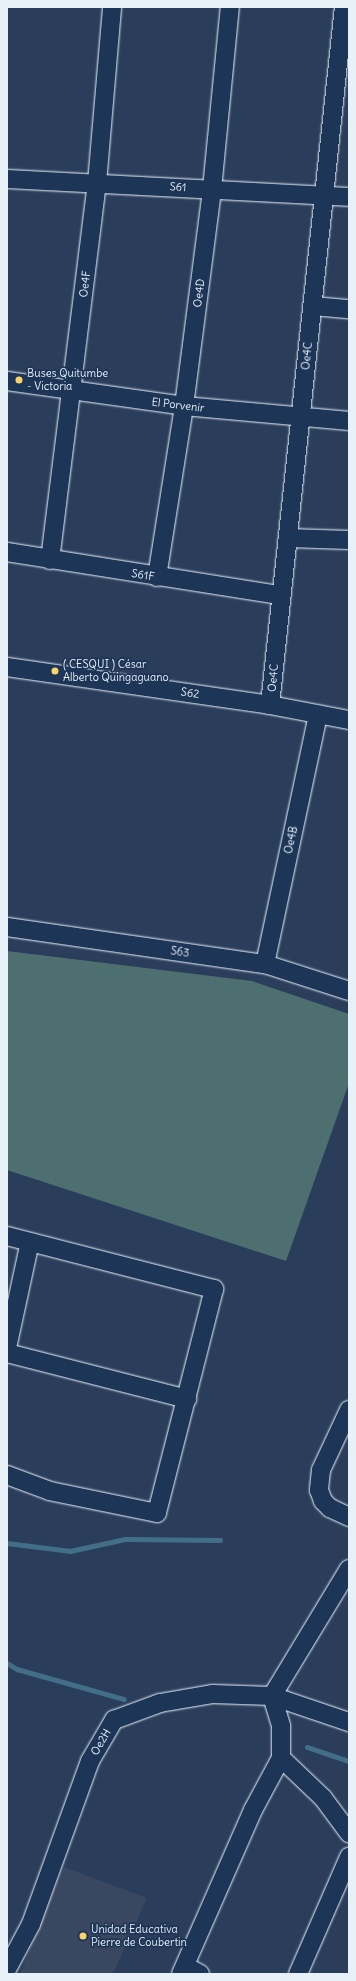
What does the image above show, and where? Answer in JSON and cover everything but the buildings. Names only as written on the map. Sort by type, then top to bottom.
[{"type":"street","name":"Oe4F","points":[[50,560],[97,183],[112,7]]},
{"type":"street","name":"Oe4D","points":[[157,577],[184,406],[212,189],[230,7]]},
{"type":"street","name":"Oe4C","points":[[270,705],[280,595],[288,538],[324,196],[343,73],[344,7]]},
{"type":"street","name":"S61","points":[[7,179],[349,197]]},
{"type":"street","points":[[312,306],[349,309]]},
{"type":"street","name":"El Porvenir","points":[[7,381],[72,392],[184,406],[300,419],[349,421]]},
{"type":"street","points":[[288,538],[349,540]]},
{"type":"street","name":"S61F","points":[[7,552],[157,577],[280,595]]},
{"type":"street","name":"S62","points":[[7,667],[270,705],[349,720]]},
{"type":"street","name":"Oe4B","points":[[265,964],[318,715]]},
{"type":"street","name":"S63","points":[[7,927],[265,964],[349,991]]},
{"type":"street","points":[[7,1236],[214,1289],[157,1513],[50,1491],[7,1475]]},
{"type":"street","points":[[7,1348],[30,1242]]},
{"type":"street","points":[[7,1353],[187,1399]]},
{"type":"street","points":[[349,1410],[321,1470],[319,1490],[323,1501],[330,1508],[349,1517]]},
{"type":"street","points":[[188,1971],[253,1810],[281,1758],[280,1726],[272,1696],[349,1569]]},
{"type":"street","name":"Oe2H","points":[[8,1962],[31,1924],[90,1761],[114,1720],[160,1703],[212,1694],[272,1696],[349,1722]]},
{"type":"street","points":[[281,1758],[323,1798],[349,1833]]},
{"type":"street","points":[[298,1974],[349,1857]]},
{"type":"shaded area","name":"Unidad Educativa Pierre de Coubertin","points":[[64,1867],[147,1898],[113,1974],[20,1974]]},
{"type":"green space","points":[[7,951],[252,981],[349,1014],[349,1083],[286,1261],[7,1170]]},
{"type":"waterway","points":[[7,1543],[70,1551],[125,1539],[220,1540]]},
{"type":"waterway","points":[[7,1663],[17,1669],[124,1699]]},
{"type":"waterway","points":[[307,1747],[349,1761]]},
{"type":"place","name":"Buses Quitumbe - Victoria","points":[[19,380]]},
{"type":"place","name":"( CESQUI ) César Alberto Quingaguano","points":[[55,671]]},
{"type":"place","name":"Unidad Educativa Pierre de Coubertin","points":[[83,1936]]}]
